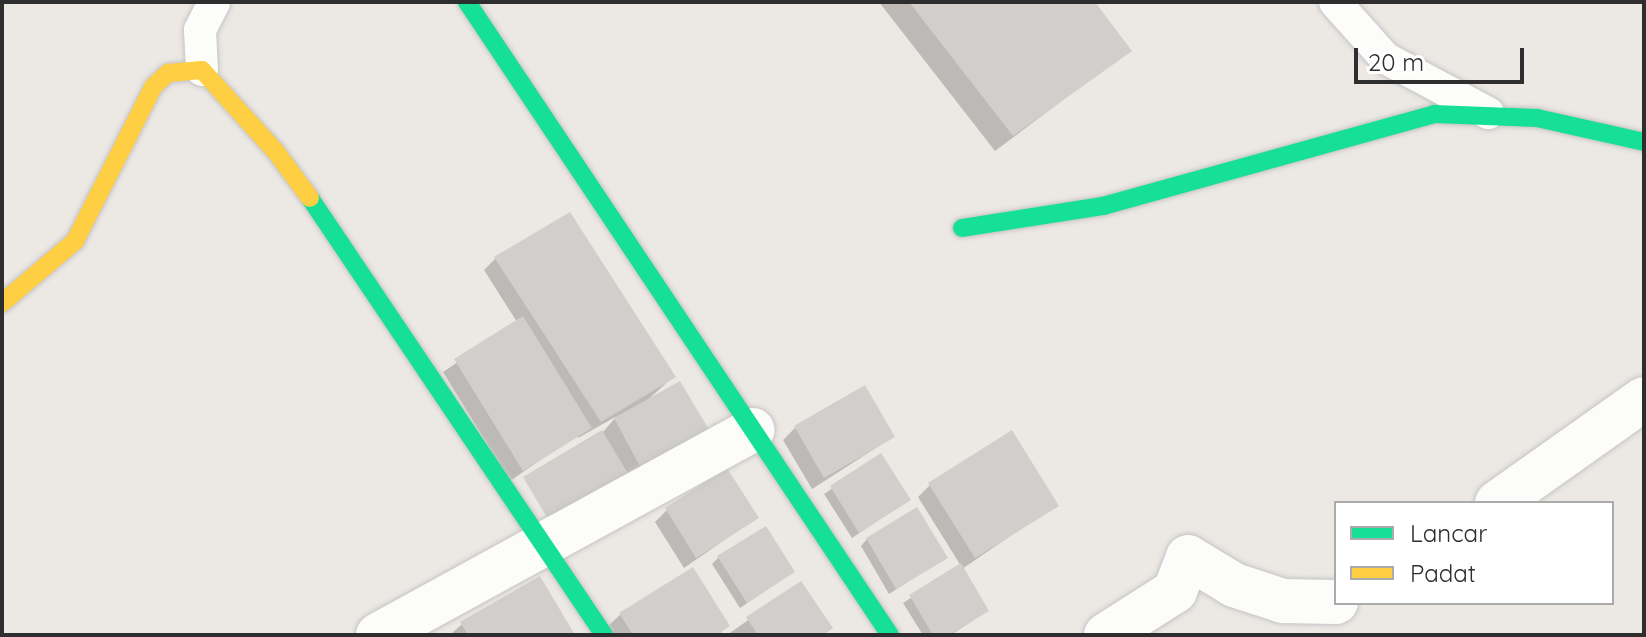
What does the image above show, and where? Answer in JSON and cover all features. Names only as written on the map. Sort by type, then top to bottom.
[{"type":"street","points":[[467,2],[890,635]]},
{"type":"street","points":[[2,303],[75,241],[153,87],[168,73],[202,70],[267,140],[329,225],[604,635]]},
{"type":"street","points":[[962,228],[1103,206],[1434,114],[1537,118],[1644,142]]},
{"type":"street","points":[[1500,501],[1644,399]]},
{"type":"street","points":[[378,635],[547,547],[753,430]]},
{"type":"street","points":[[1106,635],[1175,591],[1188,557],[1234,585],[1283,601],[1334,602]]},
{"type":"lane","points":[[202,70],[200,30],[214,2]]},
{"type":"lane","points":[[1335,2],[1385,58],[1495,116]]},
{"type":"building","points":[[909,2],[1095,2],[1132,51],[1013,136]]},
{"type":"building","points":[[570,212],[676,377],[601,422],[494,257]]},
{"type":"building","points":[[523,316],[592,428],[523,471],[454,359]]},
{"type":"building","points":[[680,381],[711,433],[643,472],[614,418]]},
{"type":"building","points":[[865,385],[895,437],[824,478],[794,426]]},
{"type":"building","points":[[602,430],[636,487],[557,534],[523,477]]},
{"type":"building","points":[[1012,430],[1059,506],[975,558],[928,483]]},
{"type":"building","points":[[881,453],[911,500],[859,533],[830,486]]},
{"type":"building","points":[[727,468],[759,518],[696,558],[665,508]]},
{"type":"building","points":[[917,507],[948,558],[896,589],[866,538]]},
{"type":"building","points":[[766,526],[795,572],[747,603],[717,556]]},
{"type":"building","points":[[961,563],[989,611],[949,635],[933,635],[909,595]]},
{"type":"building","points":[[693,567],[730,626],[716,635],[633,635],[619,613]]},
{"type":"building","points":[[540,576],[575,635],[468,635],[460,622]]},
{"type":"building","points":[[801,581],[833,628],[823,635],[758,635],[746,617]]},
{"type":"traffic: fast","points":[[467,2],[890,635]]},
{"type":"traffic: fast","points":[[962,228],[1103,206],[1434,114],[1537,118],[1644,142]]},
{"type":"traffic: fast","points":[[310,198],[604,635]]},
{"type":"traffic: slow","points":[[2,303],[75,241],[153,87],[168,73],[202,70],[276,152],[310,198]]}]
